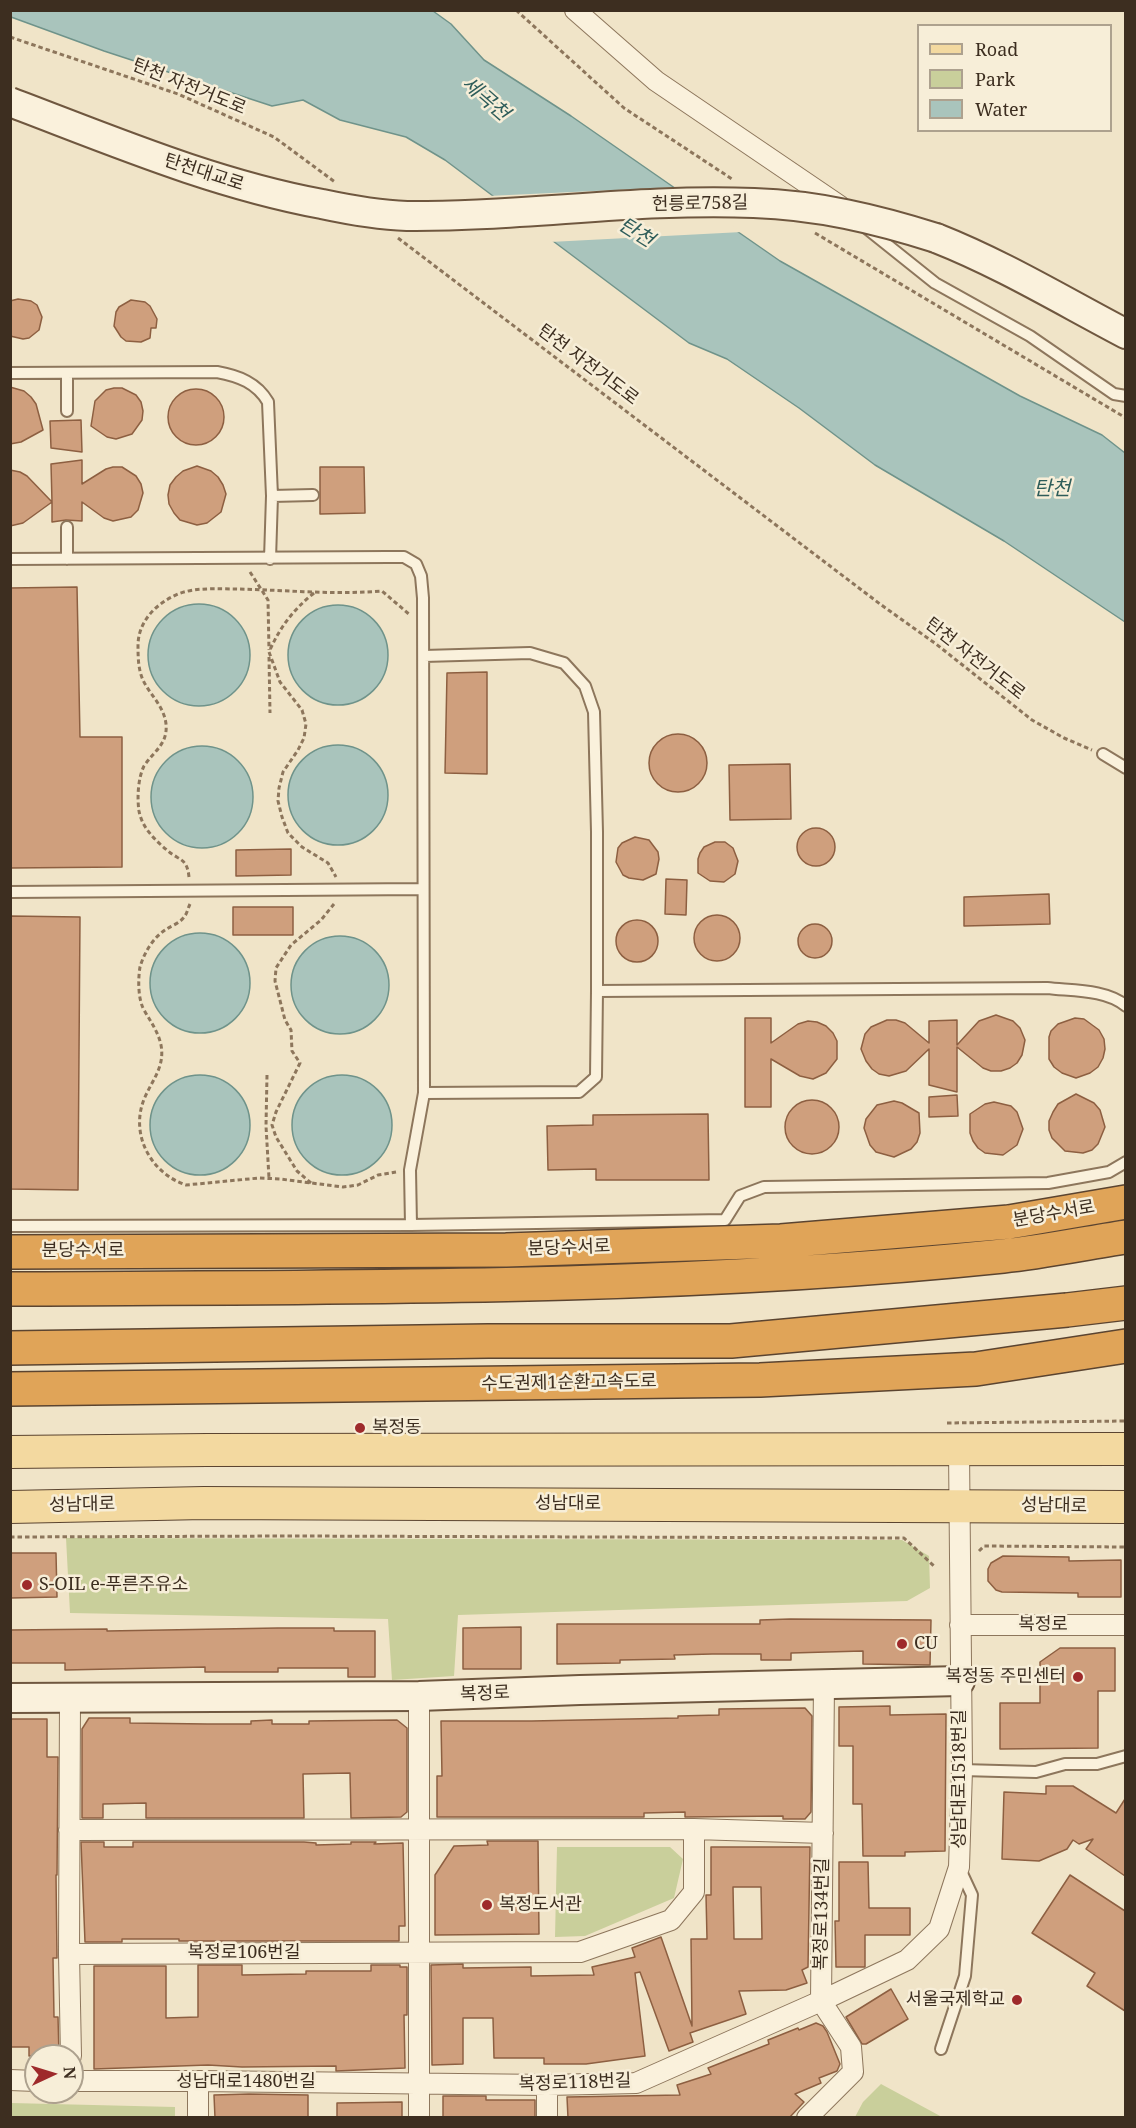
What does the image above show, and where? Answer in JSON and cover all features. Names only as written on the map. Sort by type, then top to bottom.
[{"type":"highway","name":"분당수서로","points":[[10,1252],[506,1250],[781,1241],[1009,1222],[1125,1202]]},
{"type":"highway","name":"분당수서로","points":[[10,1289],[450,1286],[784,1275],[1006,1256],[1125,1237]]},
{"type":"highway","points":[[10,1348],[488,1341],[731,1341],[1125,1303]]},
{"type":"highway","name":"수도권제1순환고속도로","points":[[10,1389],[759,1380],[976,1368],[1125,1346]]},
{"type":"main road","points":[[10,1452],[1125,1449]]},
{"type":"main road","name":"성남대로","points":[[10,1506],[204,1503],[1125,1507]]},
{"type":"street","points":[[575,10],[656,81],[840,206]]},
{"type":"street","name":"탄천대교로","points":[[10,102],[184,168],[278,196],[351,210],[400,225]]},
{"type":"street","name":"헌릉로758길","points":[[400,225],[660,204],[754,202],[813,208],[868,218],[936,238],[974,253],[1125,334]]},
{"type":"street","name":"성남대로1518번길","points":[[821,2001],[907,1960],[939,1929],[959,1867],[962,1770],[959,1450]]},
{"type":"street","name":"복정로","points":[[960,1625],[1125,1625]]},
{"type":"street","name":"복정로","points":[[10,1698],[419,1696],[960,1681]]},
{"type":"street","name":"복정로134번길","points":[[821,2001],[824,1683]]},
{"type":"street","points":[[419,1696],[419,2118]]},
{"type":"street","points":[[70,1698],[71,2044]]},
{"type":"street","points":[[419,1953],[580,1952],[671,1920],[694,1893],[694,1829]]},
{"type":"street","points":[[69,1830],[694,1829],[823,1833]]},
{"type":"street","name":"복정로106번길","points":[[69,1954],[419,1953]]},
{"type":"street","points":[[807,2118],[853,2072],[851,2047],[821,2001]]},
{"type":"street","name":"복정로118번길","points":[[420,2083],[547,2085],[636,2083],[821,2001]]},
{"type":"street","name":"성남대로1480번길","points":[[84,2081],[420,2083]]},
{"type":"street","points":[[198,2081],[198,2118]]},
{"type":"street","points":[[547,2085],[547,2118]]},
{"type":"lane","points":[[840,206],[935,283],[1030,336],[1114,394],[1125,396]]},
{"type":"lane","points":[[10,374],[217,372],[236,375],[250,383],[262,392],[268,402],[272,496],[270,559]]},
{"type":"lane","points":[[67,374],[67,411]]},
{"type":"lane","points":[[272,496],[313,495]]},
{"type":"lane","points":[[67,527],[68,559]]},
{"type":"lane","points":[[10,559],[404,558],[416,564],[421,576],[423,598],[424,656],[422,889],[424,1093],[410,1170],[411,1225]]},
{"type":"lane","points":[[424,656],[530,653],[564,663],[585,686],[594,712],[597,991],[596,1077],[579,1092],[424,1093]]},
{"type":"lane","points":[[1103,754],[1125,768]]},
{"type":"lane","points":[[10,892],[422,889]]},
{"type":"lane","points":[[597,991],[1047,988],[1097,993],[1125,1006]]},
{"type":"lane","points":[[10,1226],[411,1225],[725,1220],[740,1196],[764,1187],[1048,1183],[1109,1172],[1125,1162]]},
{"type":"lane","points":[[962,1770],[1036,1772],[1065,1764],[1097,1764],[1125,1756]]},
{"type":"lane","points":[[941,2049],[965,1976],[972,1895],[959,1867]]},
{"type":"path","points":[[516,10],[624,108],[741,185]]},
{"type":"path","name":"탄천 자전거도로","points":[[10,37],[178,94],[274,137],[343,188]]},
{"type":"path","name":"탄천 자전거도로","points":[[400,225],[880,604],[936,644],[1032,720],[1064,738],[1103,754]]},
{"type":"path","points":[[810,230],[1125,418]]},
{"type":"path","points":[[240,559],[268,600],[270,713]]},
{"type":"path","points":[[267,1075],[266,1126],[269,1178]]},
{"type":"path","points":[[266,1126],[272,1125]]},
{"type":"path","points":[[10,1537],[904,1538],[935,1567]]},
{"type":"path","points":[[978,1553],[984,1546],[1125,1547]]},
{"type":"green space","points":[[66,1538],[902,1540],[929,1556],[930,1588],[907,1601],[458,1615],[454,1676],[392,1680],[388,1619],[70,1613]]},
{"type":"green space","points":[[557,1847],[670,1847],[683,1859],[674,1898],[585,1936],[555,1937]]},
{"type":"green space","points":[[881,2084],[942,2117],[855,2117],[863,2102]]},
{"type":"green space","points":[[11,2103],[175,2107],[175,2117],[11,2117]]},
{"type":"water","name":"탄천","points":[[10,11],[433,11],[451,24],[484,60],[571,116],[780,261],[1020,396],[1102,435],[1125,453],[1125,622],[1004,541],[875,465],[799,408],[727,359],[689,343],[445,160],[406,137],[340,120],[303,100],[272,106],[104,51],[11,17]]},
{"type":"water","points":[[199,604],[218,608],[235,619],[246,636],[250,655],[246,674],[235,691],[218,702],[199,706],[180,702],[163,691],[152,674],[148,655],[152,636],[163,619],[180,608]]},
{"type":"water","points":[[338,605],[357,609],[373,620],[384,636],[388,655],[384,674],[373,690],[357,701],[338,705],[319,701],[303,690],[292,674],[288,655],[292,636],[303,620],[319,609]]},
{"type":"water","points":[[338,745],[366,753],[380,767],[388,795],[380,823],[366,837],[338,845],[310,837],[296,823],[288,795],[296,767],[310,753]]},
{"type":"water","points":[[202,746],[221,750],[238,761],[249,778],[253,797],[249,816],[238,833],[221,844],[202,848],[183,844],[166,833],[155,816],[151,797],[155,778],[166,761],[183,750]]},
{"type":"water","points":[[200,933],[219,937],[235,948],[246,964],[250,983],[246,1002],[235,1018],[219,1029],[200,1033],[181,1029],[165,1018],[154,1002],[150,983],[154,964],[165,948],[181,937]]},
{"type":"water","points":[[340,936],[350,937],[367,944],[381,958],[388,975],[388,995],[381,1012],[367,1026],[350,1033],[340,1034],[330,1033],[313,1026],[299,1012],[292,995],[291,985],[292,975],[299,958],[313,944],[330,937]]},
{"type":"water","points":[[200,1075],[219,1078],[236,1089],[247,1106],[250,1125],[247,1144],[236,1161],[219,1172],[200,1175],[181,1172],[164,1161],[153,1144],[150,1125],[153,1106],[164,1089],[181,1078]]},
{"type":"water","points":[[342,1075],[361,1079],[377,1090],[388,1106],[392,1125],[388,1144],[377,1160],[361,1171],[342,1175],[323,1171],[307,1160],[296,1144],[292,1125],[296,1106],[307,1090],[323,1079]]},
{"type":"pier","points":[[678,187],[742,232],[550,242],[488,196]]},
{"type":"building","points":[[18,299],[31,301],[37,305],[42,317],[39,330],[29,338],[10,336],[10,301]]},
{"type":"building","points":[[131,300],[145,302],[157,319],[156,328],[151,328],[150,338],[141,342],[126,341],[114,326],[119,307]]},
{"type":"building","points":[[10,387],[24,391],[31,397],[36,404],[43,430],[21,442],[10,444]]},
{"type":"building","points":[[122,388],[136,395],[143,411],[142,420],[132,434],[116,439],[107,437],[91,426],[95,401],[106,390]]},
{"type":"building","points":[[196,389],[207,391],[216,397],[222,406],[224,417],[222,428],[216,437],[207,443],[196,445],[185,443],[176,437],[170,428],[168,417],[170,406],[176,397],[185,391]]},
{"type":"building","points":[[81,420],[82,452],[51,448],[50,421]]},
{"type":"building","points":[[82,460],[82,484],[106,469],[122,467],[136,476],[141,484],[143,493],[138,510],[131,517],[113,521],[104,518],[82,502],[82,521],[52,522],[51,464]]},
{"type":"building","points":[[197,466],[211,471],[218,477],[226,494],[221,512],[207,523],[197,525],[180,520],[169,504],[168,495],[170,485],[176,477],[183,471]]},
{"type":"building","points":[[320,467],[364,467],[365,513],[320,514]]},
{"type":"building","points":[[10,470],[27,476],[52,502],[23,523],[10,526]]},
{"type":"building","points":[[77,587],[80,737],[122,737],[122,867],[10,868],[10,588]]},
{"type":"building","points":[[487,672],[487,774],[445,773],[447,673]]},
{"type":"building","points":[[678,734],[694,739],[702,747],[707,763],[702,779],[694,787],[678,792],[662,787],[654,779],[649,763],[654,747],[662,739]]},
{"type":"building","points":[[790,764],[791,819],[730,820],[729,765]]},
{"type":"building","points":[[816,828],[830,833],[835,847],[830,861],[816,866],[802,861],[797,847],[802,833]]},
{"type":"building","points":[[635,837],[649,840],[658,852],[656,874],[643,880],[623,875],[616,862],[618,848],[622,843]]},
{"type":"building","points":[[715,842],[725,842],[733,848],[738,861],[735,874],[724,882],[710,881],[698,873],[700,853],[704,847]]},
{"type":"building","points":[[291,849],[291,875],[236,876],[236,850]]},
{"type":"building","points":[[666,879],[687,880],[686,915],[665,914]]},
{"type":"building","points":[[1049,894],[1050,924],[964,926],[964,897]]},
{"type":"building","points":[[233,907],[293,907],[293,935],[233,935]]},
{"type":"building","points":[[717,915],[733,922],[740,938],[733,954],[717,961],[701,954],[694,938],[701,922]]},
{"type":"building","points":[[10,916],[80,917],[78,1190],[10,1189]]},
{"type":"building","points":[[637,920],[652,926],[658,941],[652,956],[637,962],[622,956],[616,941],[622,926]]},
{"type":"building","points":[[815,924],[827,929],[832,941],[827,953],[815,958],[803,953],[798,941],[803,929]]},
{"type":"building","points":[[996,1015],[1013,1021],[1020,1028],[1025,1040],[1022,1055],[1010,1068],[991,1071],[983,1068],[957,1047],[957,1092],[929,1085],[929,1049],[906,1071],[889,1076],[879,1074],[872,1069],[861,1049],[865,1034],[871,1027],[887,1020],[905,1023],[929,1043],[929,1021],[957,1020],[957,1045],[979,1021]]},
{"type":"building","points":[[745,1018],[771,1018],[771,1043],[798,1024],[808,1021],[826,1026],[837,1041],[837,1059],[826,1073],[813,1079],[800,1076],[771,1059],[771,1107],[745,1107]]},
{"type":"building","points":[[1075,1018],[1084,1019],[1099,1030],[1104,1039],[1105,1049],[1098,1067],[1076,1078],[1062,1073],[1049,1059],[1051,1031],[1058,1024]]},
{"type":"building","points":[[1076,1094],[1094,1103],[1100,1110],[1105,1127],[1098,1144],[1092,1150],[1083,1153],[1065,1151],[1052,1138],[1049,1130],[1049,1121],[1058,1104]]},
{"type":"building","points":[[957,1095],[958,1116],[929,1117],[929,1097]]},
{"type":"building","points":[[807,1100],[817,1100],[827,1104],[835,1112],[839,1127],[835,1142],[827,1150],[817,1154],[807,1154],[797,1150],[789,1142],[785,1132],[785,1122],[789,1112],[797,1104]]},
{"type":"building","points":[[894,1101],[919,1113],[920,1133],[911,1149],[894,1157],[876,1152],[870,1145],[864,1128],[866,1119],[877,1105]]},
{"type":"building","points":[[994,1102],[1011,1106],[1017,1112],[1023,1129],[1017,1145],[1003,1155],[985,1153],[978,1148],[970,1133],[970,1114],[985,1104]]},
{"type":"building","points":[[708,1114],[709,1180],[596,1180],[596,1169],[548,1170],[547,1126],[593,1125],[593,1115]]},
{"type":"building","points":[[10,1553],[56,1553],[57,1597],[10,1598]]},
{"type":"building","points":[[1003,1556],[1069,1557],[1069,1561],[1121,1560],[1121,1597],[1078,1597],[1078,1593],[996,1590],[988,1581],[988,1569],[991,1563]]},
{"type":"building","points":[[760,1620],[931,1620],[930,1665],[863,1664],[863,1651],[791,1653],[791,1660],[761,1660],[761,1654],[712,1654],[674,1655],[675,1659],[620,1660],[620,1663],[557,1664],[557,1624],[760,1624]]},
{"type":"building","points":[[521,1627],[521,1669],[463,1669],[463,1628]]},
{"type":"building","points":[[278,1628],[375,1631],[375,1677],[348,1677],[348,1668],[278,1668],[278,1672],[205,1672],[205,1667],[65,1670],[65,1663],[10,1663],[10,1630]]},
{"type":"building","points":[[1060,1648],[1115,1648],[1115,1691],[1098,1691],[1098,1748],[1000,1749],[1000,1703],[1040,1703],[1040,1662]]},
{"type":"building","points":[[890,1706],[890,1715],[946,1714],[945,1851],[905,1852],[905,1856],[863,1856],[862,1804],[853,1804],[853,1746],[839,1746],[839,1707]]},
{"type":"building","points":[[805,1708],[812,1716],[811,1812],[805,1819],[783,1819],[783,1816],[685,1817],[685,1812],[644,1813],[644,1817],[437,1817],[437,1776],[442,1776],[441,1721],[678,1718],[678,1716],[719,1715],[719,1709]]},
{"type":"building","points":[[89,1718],[130,1718],[130,1723],[207,1724],[251,1724],[251,1721],[272,1720],[272,1724],[309,1724],[309,1721],[397,1720],[407,1728],[407,1812],[401,1817],[351,1818],[350,1773],[303,1774],[304,1818],[146,1818],[146,1803],[103,1804],[103,1818],[82,1818],[82,1729]]},
{"type":"building","points":[[10,1719],[47,1719],[47,1757],[58,1757],[57,1958],[53,1958],[54,2017],[58,2017],[59,2044],[24,2044],[24,2047],[10,2047]]},
{"type":"building","points":[[1046,1786],[1073,1786],[1116,1813],[1125,1799],[1125,1876],[1086,1849],[1093,1839],[1079,1844],[1073,1840],[1067,1849],[1039,1861],[1002,1859],[1004,1792],[1046,1794]]},
{"type":"building","name":"복정도서관","points":[[487,1841],[538,1841],[539,1934],[435,1935],[435,1875],[454,1846],[488,1845]]},
{"type":"building","points":[[81,1842],[104,1842],[104,1847],[133,1847],[133,1842],[304,1842],[316,1843],[316,1845],[351,1844],[351,1842],[403,1843],[405,1926],[399,1926],[399,1941],[122,1939],[122,1942],[85,1942]]},
{"type":"building","points":[[711,1847],[810,1847],[808,1967],[802,1970],[807,1983],[786,1990],[739,1991],[746,2014],[690,2033],[693,2042],[669,2051],[640,1972],[635,1973],[645,2056],[586,2064],[544,2064],[544,2058],[494,2058],[493,2018],[463,2018],[463,2064],[432,2065],[431,1965],[463,1964],[463,1968],[531,1967],[531,1976],[594,1975],[592,1967],[635,1957],[632,1948],[661,1937],[692,2026],[691,1939],[707,1939],[706,1895],[711,1895]],"holes":[[[733,1887],[761,1887],[762,1939],[734,1939]]]},
{"type":"building","points":[[839,1862],[868,1862],[869,1908],[910,1908],[910,1935],[865,1935],[865,1967],[836,1967],[835,1921],[839,1921]]},
{"type":"building","points":[[1070,1875],[1125,1911],[1125,2011],[1087,1986],[1095,1973],[1032,1933]]},
{"type":"building","points":[[198,1965],[242,1965],[242,1975],[306,1974],[306,1971],[371,1971],[371,1965],[407,1967],[407,2015],[404,2015],[405,2068],[336,2071],[336,2066],[208,2065],[94,2069],[94,1966],[166,1966],[166,2018],[198,2017]]},
{"type":"building","points":[[891,1989],[908,2019],[866,2044],[862,2044],[846,2017]]},
{"type":"building","points":[[816,2023],[823,2026],[827,2032],[840,2064],[837,2071],[819,2078],[821,2083],[795,2094],[804,2102],[789,2118],[568,2118],[567,2097],[680,2095],[677,2085],[711,2074],[708,2068],[769,2044],[768,2040]]},
{"type":"building","points":[[214,2095],[308,2095],[308,2118],[215,2118]]},
{"type":"building","points":[[443,2096],[486,2096],[486,2100],[535,2100],[535,2118],[443,2118]]},
{"type":"building","points":[[402,2102],[402,2118],[337,2118],[337,2103]]},
{"type":"place","name":"복정동","points":[[360,1428]]},
{"type":"place","name":"S-OIL e-푸른주유소","points":[[27,1585]]},
{"type":"place","name":"CU","points":[[902,1644]]},
{"type":"place","name":"복정동 주민센터","points":[[1078,1677]]},
{"type":"place","name":"복정도서관","points":[[487,1905]]},
{"type":"place","name":"서울국제학교","points":[[1017,2000]]},
{"type":"water label","name":"세곡천","points":[[485,99]]}]
